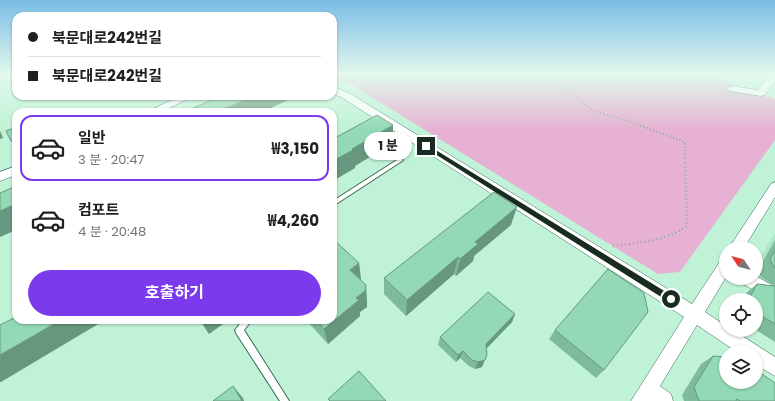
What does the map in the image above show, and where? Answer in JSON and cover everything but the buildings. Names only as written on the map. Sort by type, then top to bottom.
[{"type":"street","points":[[340,93],[597,252],[741,345]]},
{"type":"street","points":[[161,108],[180,100]]},
{"type":"street","points":[[0,177],[12,172]]},
{"type":"street","points":[[740,241],[775,187]]},
{"type":"street","points":[[664,401],[644,395],[719,276]]},
{"type":"street","points":[[758,285],[775,295]]},
{"type":"street","points":[[763,359],[775,367]]},
{"type":"lane","points":[[337,201],[400,160]]},
{"type":"lane","points":[[244,324],[239,330],[285,401]]},
{"type":"path","points":[[570,93],[592,111],[625,120],[685,142],[687,226],[682,231],[611,246],[597,252]]},
{"type":"shaded area","points":[[364,93],[757,93],[775,99],[775,140],[680,272],[658,274]]},
{"type":"shaded area","points":[[775,233],[775,290],[763,283],[763,253]]},
{"type":"route","points":[[426,146],[671,299]]}]
